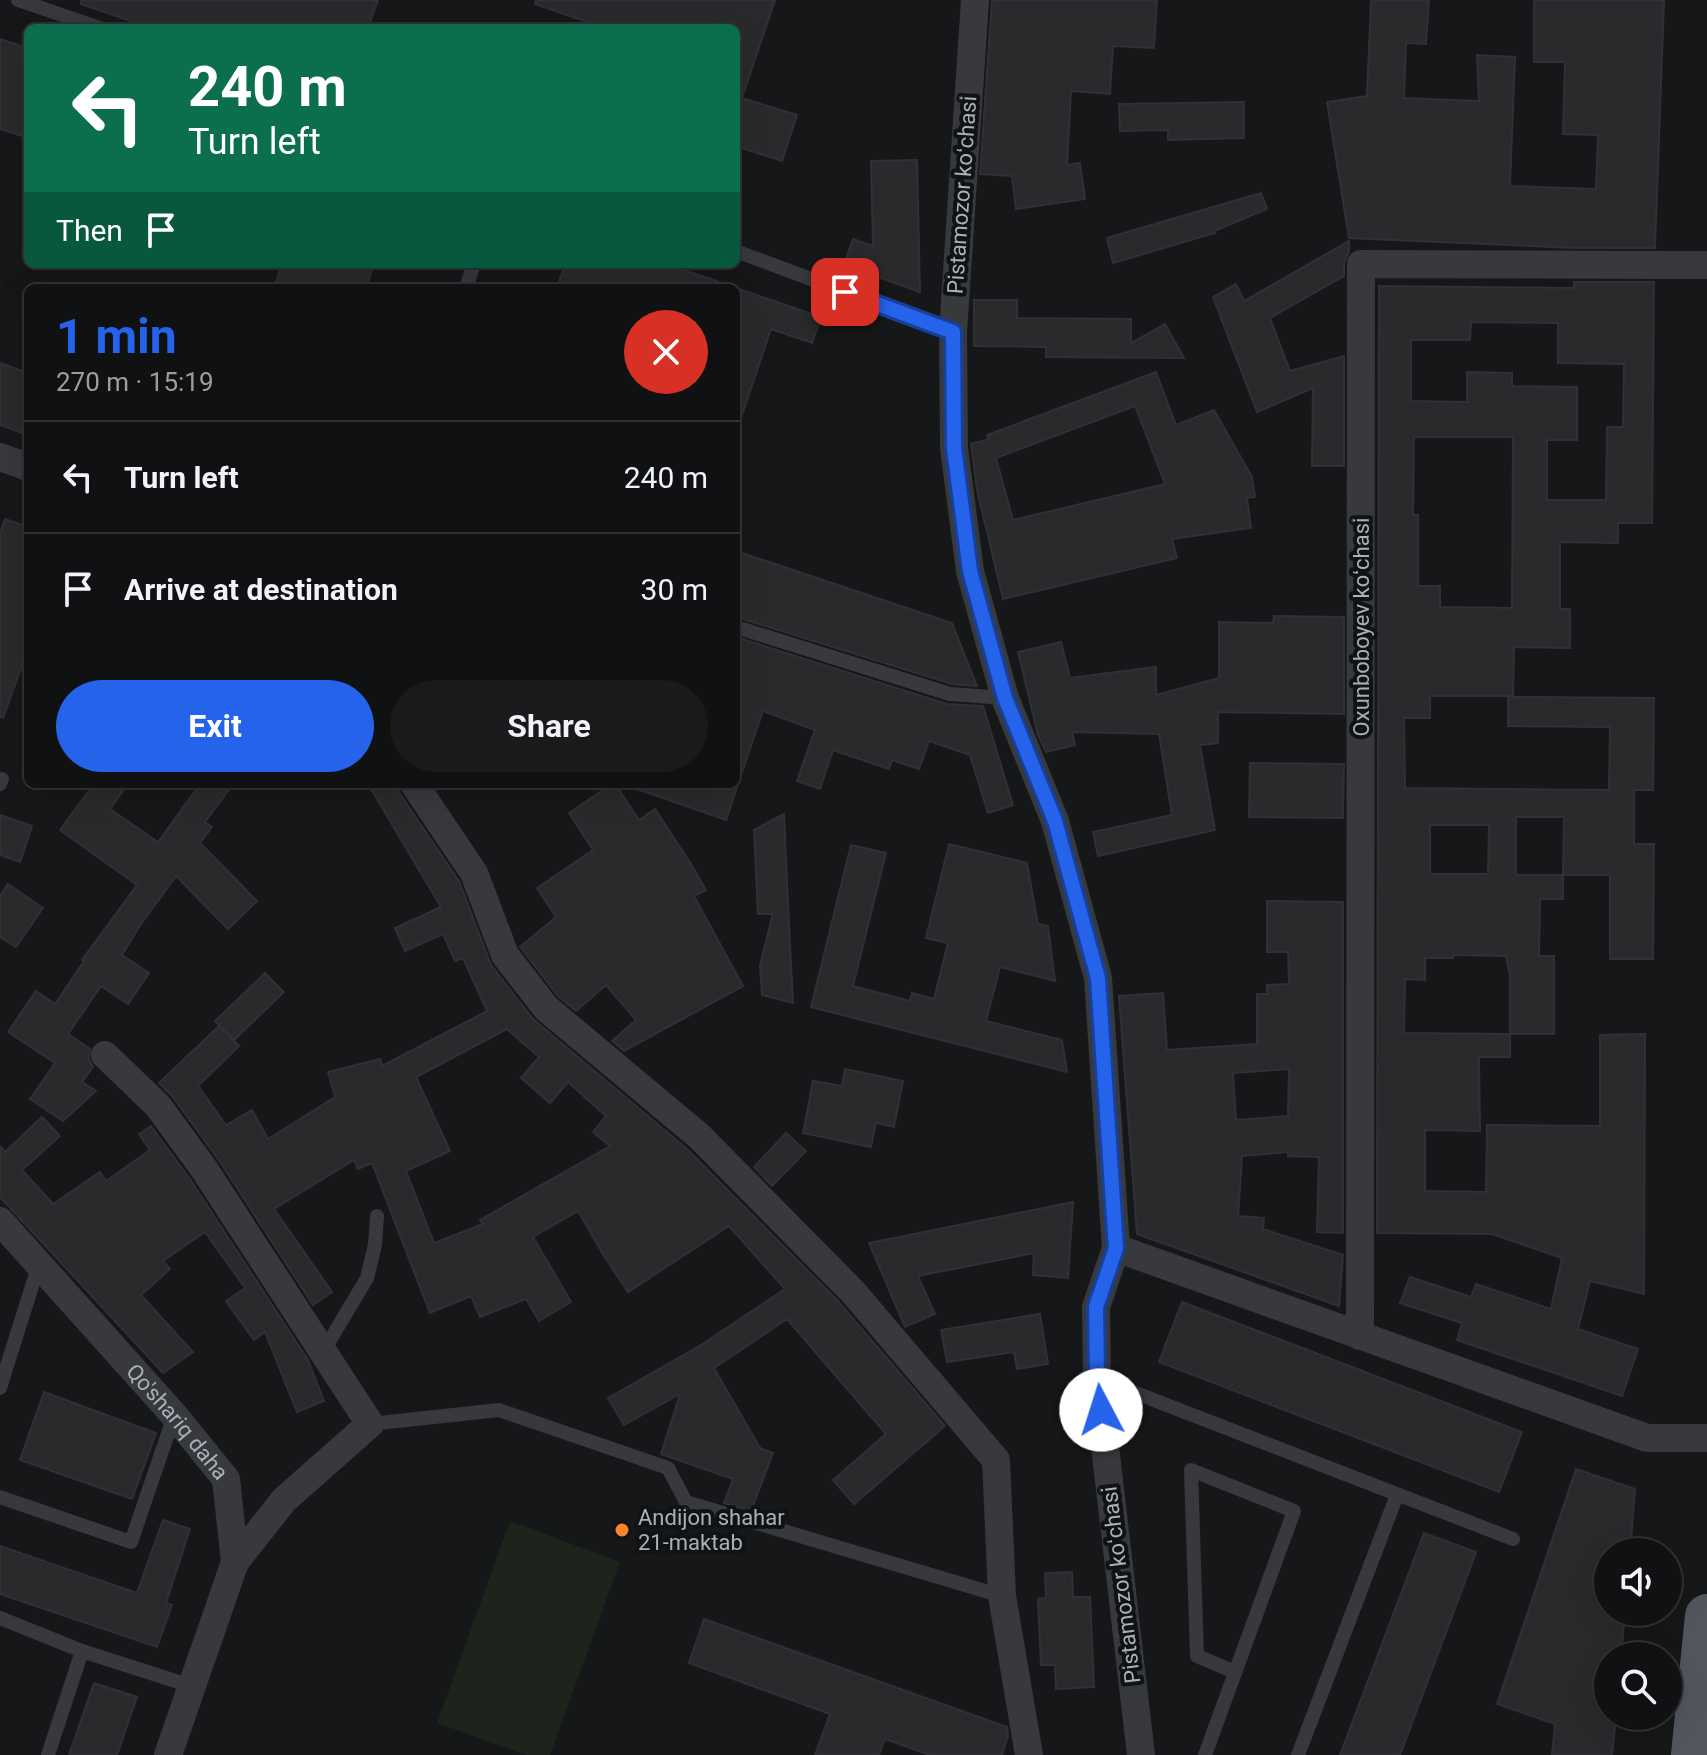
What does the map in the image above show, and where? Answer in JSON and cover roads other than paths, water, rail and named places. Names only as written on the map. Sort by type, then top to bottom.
[{"type":"main road","points":[[1693,1755],[1707,1616]]},
{"type":"street","name":"Pistamozor koʻchasi","points":[[975,0],[953,332],[954,448],[970,571],[1005,698],[1055,821],[1098,978],[1116,1248],[1096,1307],[1097,1378],[1141,1755]]},
{"type":"street","name":"Oxunboboyev koʻchasi","points":[[1360,1336],[1361,264],[1707,265]]},
{"type":"street","points":[[0,457],[24,466]]},
{"type":"street","points":[[417,788],[474,873],[505,955],[546,1008],[699,1136],[853,1292],[996,1460],[1002,1596],[1029,1755]]},
{"type":"street","points":[[105,1055],[158,1106],[204,1169],[370,1424],[284,1500],[235,1562]]},
{"type":"street","name":"Qo'shariq daha","points":[[0,1221],[174,1415],[226,1479],[235,1562],[168,1755]]},
{"type":"street","points":[[1116,1248],[1647,1438],[1707,1438]]},
{"type":"lane","points":[[18,0],[88,24]]},
{"type":"lane","points":[[740,252],[953,332]]},
{"type":"lane","points":[[740,628],[950,694],[1005,698]]},
{"type":"lane","points":[[323,1353],[367,1278],[375,1245],[377,1216]]},
{"type":"lane","points":[[0,1388],[40,1263]]},
{"type":"lane","points":[[1097,1378],[1513,1539]]},
{"type":"lane","points":[[370,1424],[499,1410],[668,1468],[686,1502],[1002,1596]]},
{"type":"lane","points":[[0,1497],[131,1542],[174,1415]]},
{"type":"lane","points":[[1205,1755],[1294,1511],[1191,1470],[1197,1656],[1235,1672]]},
{"type":"lane","points":[[1298,1755],[1397,1495]]},
{"type":"lane","points":[[0,1618],[82,1651],[191,1686]]},
{"type":"lane","points":[[48,1755],[82,1651]]},
{"type":"place","name":"Andijon shahar 21-maktab","points":[[622,1530]]}]
